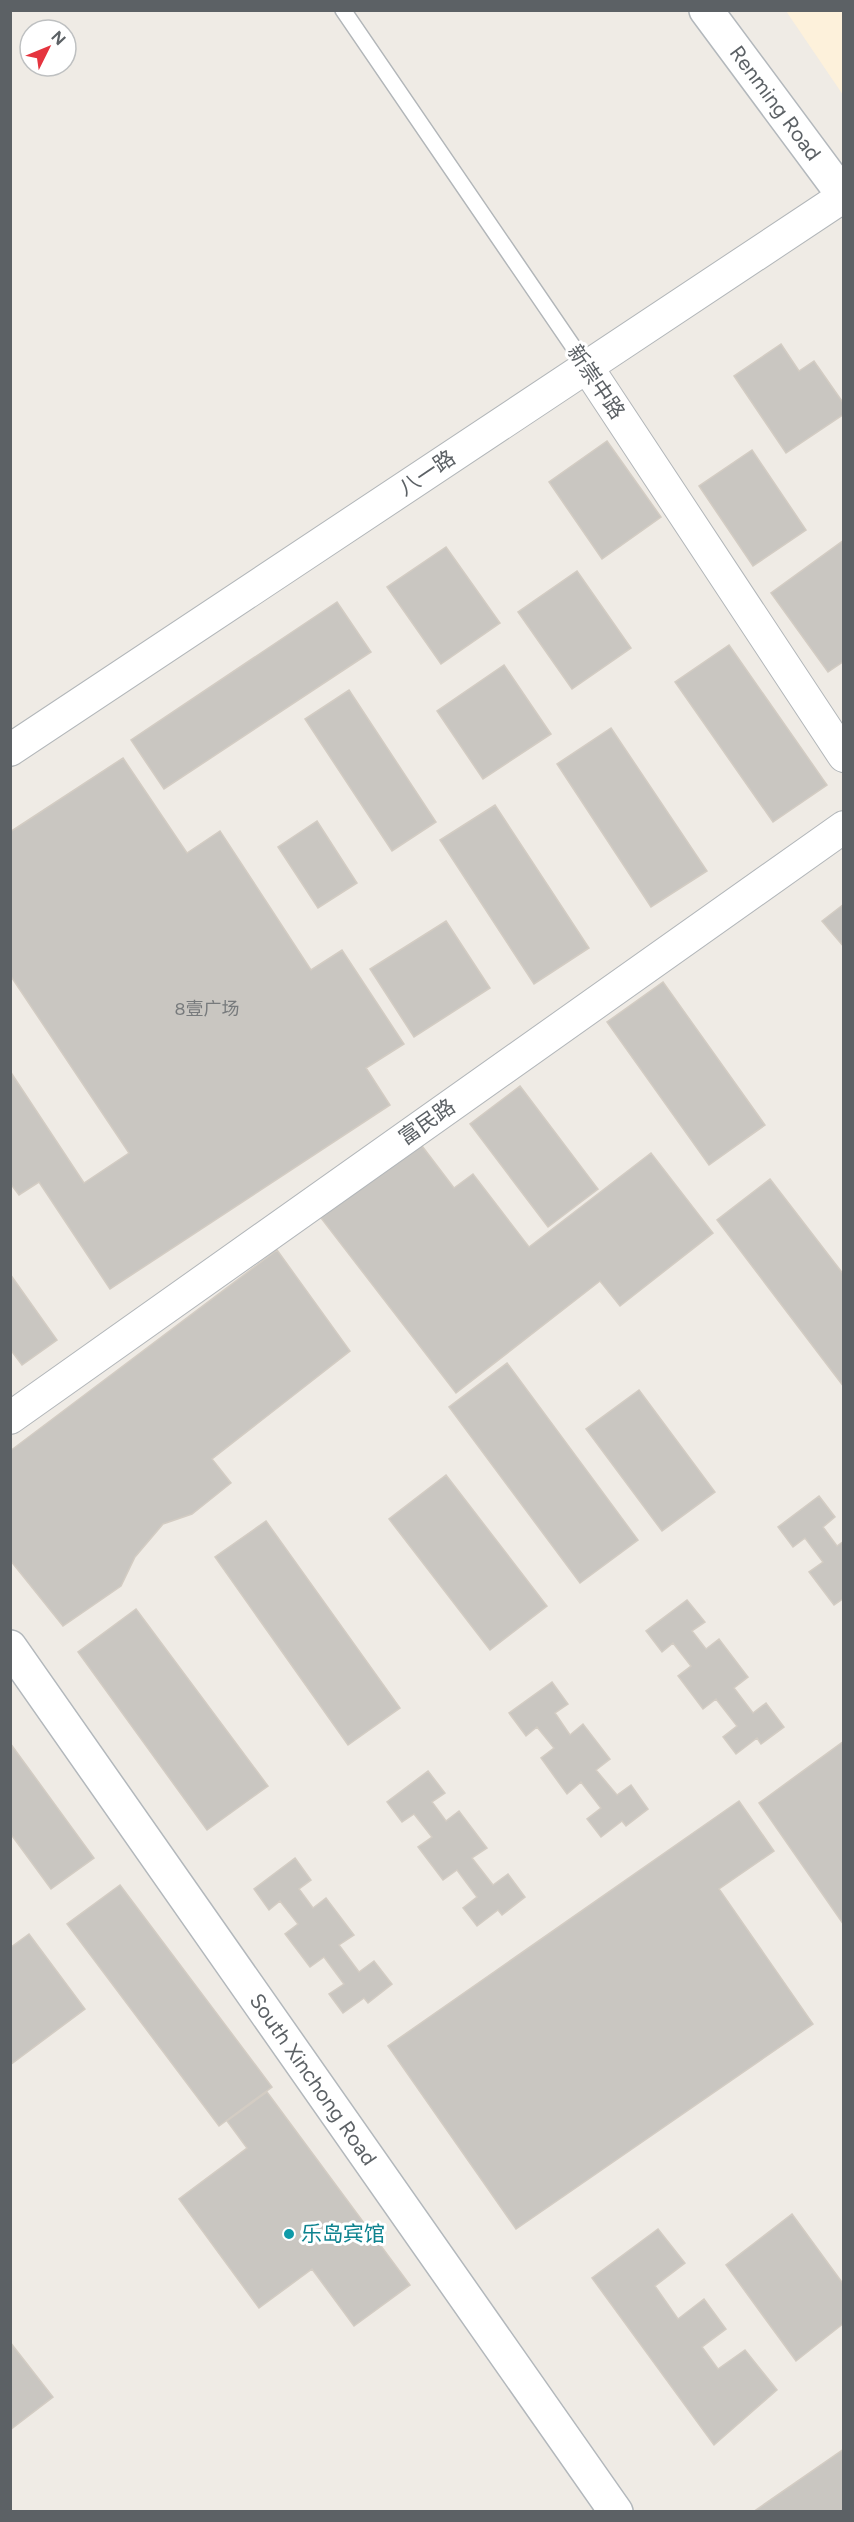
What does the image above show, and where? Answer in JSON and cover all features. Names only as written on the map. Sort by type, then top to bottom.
[{"type":"street","name":"Renming Road","points":[[706,10],[843,196]]},
{"type":"street","name":"八一路","points":[[10,750],[843,196]]},
{"type":"street","name":"新崇中路","points":[[587,367],[843,756]]},
{"type":"street","name":"富民路","points":[[10,1418],[843,827]]},
{"type":"street","name":"South Xinchong Road","points":[[10,1647],[616,2511]]},
{"type":"lane","name":"新崇中路","points":[[343,10],[587,367]]},
{"type":"shaded area","points":[[786,11],[843,11],[843,95]]},
{"type":"building","points":[[781,344],[799,371],[814,361],[844,404],[844,414],[786,453],[734,376]]},
{"type":"building","points":[[607,441],[661,517],[602,559],[549,482]]},
{"type":"building","points":[[752,450],[806,530],[753,566],[699,486]]},
{"type":"building","points":[[844,540],[844,661],[828,672],[771,593]]},
{"type":"building","points":[[446,547],[500,623],[441,664],[387,587]]},
{"type":"building","points":[[577,571],[631,648],[572,689],[518,612]]},
{"type":"building","points":[[337,602],[371,652],[164,789],[131,740]]},
{"type":"building","points":[[729,645],[827,785],[773,822],[675,682]]},
{"type":"building","points":[[504,665],[551,734],[483,779],[437,711]]},
{"type":"building","points":[[349,690],[436,822],[392,851],[305,719]]},
{"type":"building","points":[[611,728],[707,871],[651,907],[557,764]]},
{"type":"building","points":[[123,758],[187,853],[220,831],[311,970],[342,950],[404,1044],[366,1068],[390,1105],[110,1289],[39,1182],[19,1195],[10,1183],[10,1071],[84,1183],[129,1153],[10,975],[10,832]]},
{"type":"building","points":[[495,805],[589,948],[534,984],[440,840]]},
{"type":"building","points":[[317,821],[357,883],[318,908],[278,847]]},
{"type":"building","points":[[844,904],[844,947],[822,921]]},
{"type":"building","points":[[446,921],[490,988],[414,1037],[370,969]]},
{"type":"building","points":[[663,982],[765,1125],[709,1165],[607,1022]]},
{"type":"building","points":[[520,1086],[598,1189],[548,1227],[470,1124]]},
{"type":"building","points":[[419,1142],[454,1188],[473,1174],[529,1247],[651,1153],[713,1233],[620,1306],[600,1281],[456,1393],[321,1218]]},
{"type":"building","points":[[770,1179],[844,1275],[844,1387],[717,1220]]},
{"type":"building","points":[[277,1250],[350,1351],[212,1459],[231,1483],[192,1514],[163,1524],[135,1557],[121,1586],[63,1626],[10,1560],[10,1451]]},
{"type":"building","points":[[10,1274],[57,1340],[22,1365],[10,1349]]},
{"type":"building","points":[[507,1363],[638,1540],[580,1583],[449,1407]]},
{"type":"building","points":[[639,1390],[715,1492],[662,1531],[586,1429]]},
{"type":"building","points":[[446,1475],[547,1606],[490,1650],[389,1519]]},
{"type":"building","points":[[819,1496],[835,1517],[823,1527],[837,1546],[844,1541],[844,1598],[834,1605],[809,1572],[823,1562],[805,1538],[793,1547],[778,1527]]},
{"type":"building","points":[[266,1521],[400,1708],[348,1745],[215,1557]]},
{"type":"building","points":[[687,1600],[705,1622],[692,1631],[706,1649],[719,1639],[748,1677],[734,1688],[753,1713],[766,1703],[784,1727],[761,1744],[757,1738],[736,1754],[723,1737],[737,1726],[716,1699],[703,1709],[678,1676],[691,1666],[673,1643],[662,1652],[646,1631]]},
{"type":"building","points":[[136,1609],[268,1786],[207,1830],[78,1652]]},
{"type":"building","points":[[552,1682],[568,1704],[555,1713],[570,1735],[583,1724],[610,1759],[596,1770],[617,1795],[631,1785],[648,1809],[626,1826],[622,1821],[601,1837],[587,1819],[601,1808],[581,1782],[567,1794],[541,1758],[554,1748],[537,1727],[526,1736],[509,1713]]},
{"type":"building","points":[[844,1741],[844,1925],[759,1803]]},
{"type":"building","points":[[10,1743],[94,1858],[51,1889],[10,1833]]},
{"type":"building","points":[[428,1771],[445,1793],[432,1802],[446,1821],[459,1811],[487,1848],[472,1858],[493,1885],[508,1874],[525,1897],[502,1915],[498,1910],[477,1926],[463,1908],[477,1897],[457,1870],[443,1880],[418,1847],[432,1837],[414,1814],[402,1822],[387,1802]]},
{"type":"building","points":[[739,1801],[774,1851],[719,1889],[813,2024],[516,2229],[388,2046]]},
{"type":"building","points":[[295,1858],[311,1880],[299,1889],[313,1908],[326,1898],[354,1935],[339,1945],[359,1972],[374,1961],[392,1984],[368,2003],[364,1998],[343,2013],[329,1994],[344,1984],[324,1957],[310,1967],[285,1934],[298,1924],[280,1901],[269,1910],[254,1889]]},
{"type":"building","points":[[120,1885],[272,2087],[219,2126],[67,1924]]},
{"type":"building","points":[[29,1934],[85,2009],[10,2065],[10,1948]]},
{"type":"building","name":"乐岛宾馆","points":[[267,2092],[410,2285],[354,2326],[312,2269],[259,2308],[179,2199],[247,2148],[227,2121]]},
{"type":"building","points":[[792,2214],[844,2285],[844,2323],[796,2361],[726,2265]]},
{"type":"building","points":[[658,2229],[685,2263],[655,2286],[678,2319],[704,2299],[726,2329],[702,2347],[718,2369],[745,2350],[777,2390],[714,2445],[592,2278]]},
{"type":"building","points":[[10,2342],[53,2397],[10,2430]]},
{"type":"building","points":[[844,2449],[844,2512],[753,2512]]},
{"type":"place","name":"乐岛宾馆","points":[[289,2234]]}]
